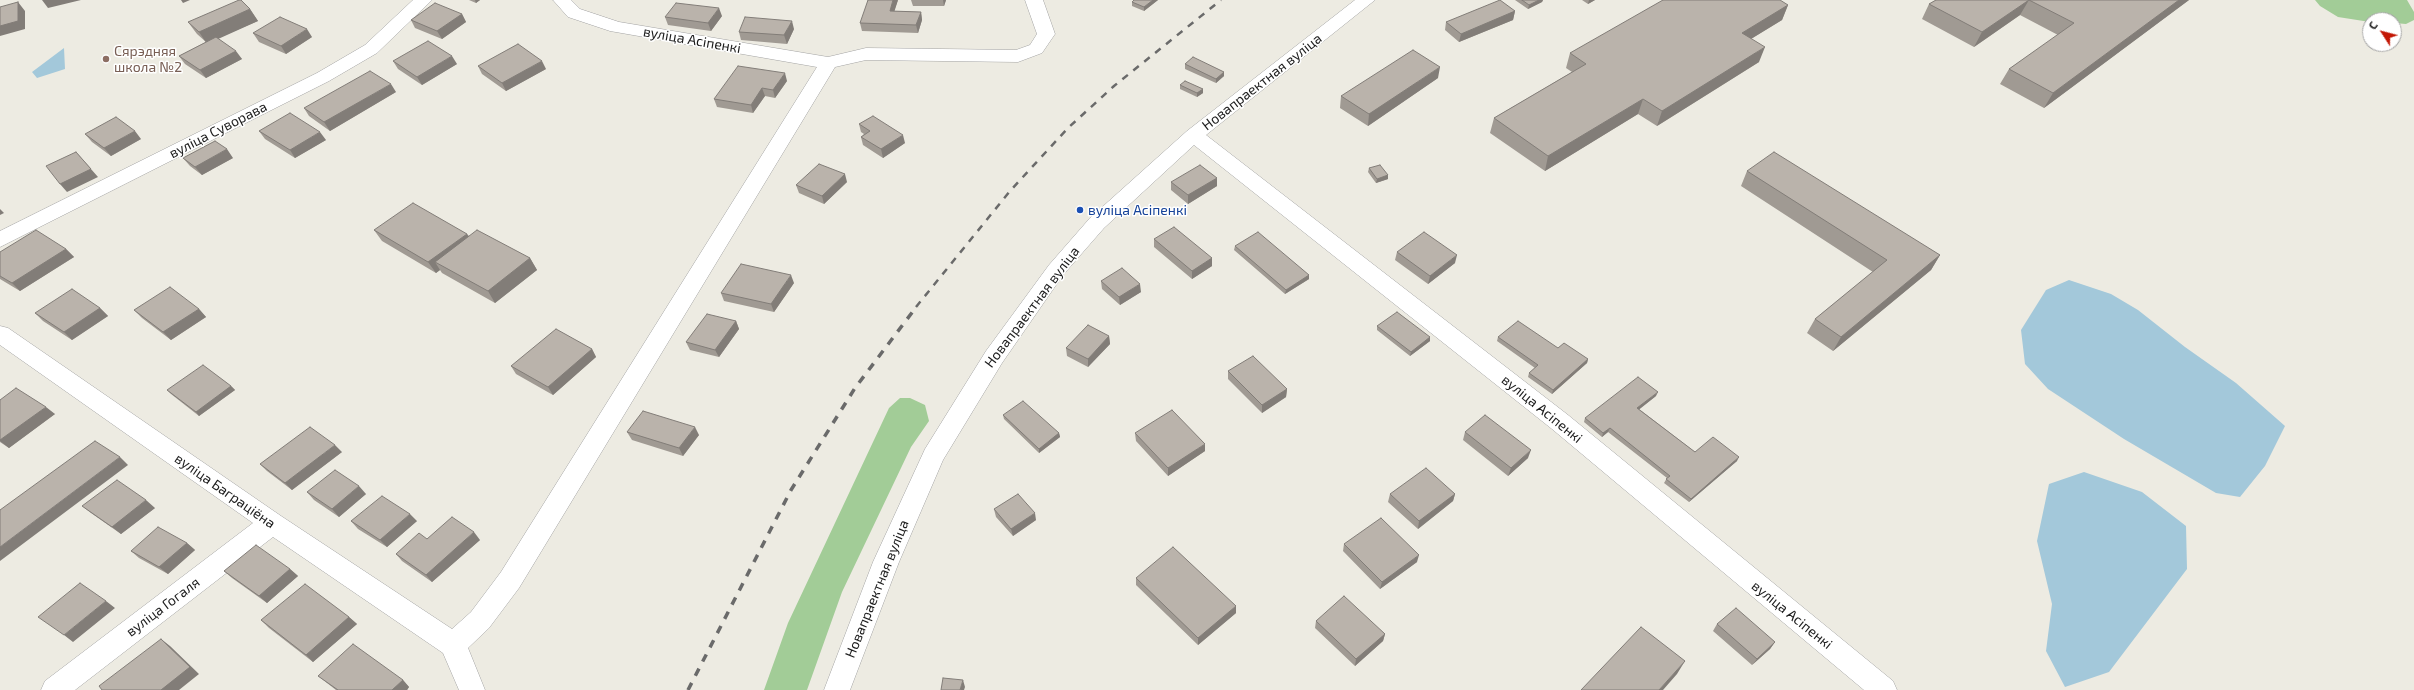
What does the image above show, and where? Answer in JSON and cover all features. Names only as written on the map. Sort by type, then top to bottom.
[{"type":"street","name":"вуліца Суворава","points":[[0,240],[323,77],[372,49],[422,0]]},
{"type":"street","name":"вуліца Асіпенкі","points":[[562,0],[574,13],[616,27],[828,63]]},
{"type":"street","points":[[472,690],[453,645],[480,620],[510,580],[828,63],[866,54],[1018,56],[1036,49],[1046,34],[1034,0]]},
{"type":"street","name":"Новапраектная вуліца","points":[[837,690],[886,562],[933,456],[994,357],[1056,270],[1097,223],[1194,135],[1366,0]]},
{"type":"street","name":"вуліца Асіпенкі","points":[[1194,135],[1560,422],[1884,690]]},
{"type":"street","name":"вуліца Баграціёна","points":[[0,334],[272,523],[453,645]]},
{"type":"street","name":"вуліца Гогаля","points":[[54,690],[272,523]]},
{"type":"green space","points":[[2315,0],[2407,0],[2414,12],[2414,20],[2406,24],[2402,24],[2402,12],[2362,12],[2362,21],[2338,17],[2320,6]]},
{"type":"green space","points":[[900,398],[910,398],[925,405],[929,421],[911,447],[842,592],[807,690],[764,690],[788,623],[889,408]]},
{"type":"water","points":[[64,48],[65,69],[37,78],[32,72]]},
{"type":"water","points":[[2069,280],[2111,294],[2138,310],[2185,347],[2236,383],[2285,426],[2265,466],[2240,497],[2216,493],[2124,439],[2048,389],[2025,364],[2021,330],[2046,290]]},
{"type":"water","points":[[2084,472],[2142,492],[2186,526],[2187,569],[2109,672],[2065,687],[2046,651],[2052,604],[2037,541],[2049,484]]},
{"type":"building","points":[[241,0],[250,9],[199,32],[188,22]]},
{"type":"building","points":[[868,0],[893,0],[890,11],[921,12],[916,25],[860,23]]},
{"type":"building","points":[[1134,0],[1153,0],[1144,7],[1132,2]]},
{"type":"building","points":[[1500,0],[1515,11],[1461,34],[1446,22]]},
{"type":"building","points":[[1522,0],[1539,0],[1529,5]]},
{"type":"building","points":[[1663,0],[1780,0],[1788,5],[1742,33],[1765,47],[1662,111],[1643,99],[1548,156],[1494,118],[1586,64],[1570,53]]},
{"type":"building","points":[[1936,0],[2029,0],[1982,32],[1929,4]]},
{"type":"building","points":[[2029,0],[2179,0],[2053,93],[2009,69],[2074,23]]},
{"type":"building","points":[[18,2],[18,21],[0,26],[0,7]]},
{"type":"building","points":[[435,3],[462,14],[437,31],[411,20]]},
{"type":"building","points":[[676,3],[719,8],[708,23],[665,17]]},
{"type":"building","points":[[280,17],[307,29],[281,46],[253,33]]},
{"type":"building","points":[[745,17],[792,21],[784,35],[739,32]]},
{"type":"building","points":[[216,37],[236,51],[200,70],[179,56]]},
{"type":"building","points":[[428,41],[452,56],[417,77],[393,61]]},
{"type":"building","points":[[518,44],[542,61],[502,83],[478,66]]},
{"type":"building","points":[[1413,50],[1440,67],[1369,114],[1341,96]]},
{"type":"building","points":[[1193,57],[1224,72],[1216,79],[1185,64]]},
{"type":"building","points":[[738,66],[785,73],[773,90],[762,88],[751,105],[714,99]]},
{"type":"building","points":[[370,71],[391,84],[324,122],[304,108]]},
{"type":"building","points":[[1185,81],[1203,89],[1197,93],[1180,85]]},
{"type":"building","points":[[290,113],[320,132],[290,150],[259,131]]},
{"type":"building","points":[[873,116],[903,135],[881,149],[861,137],[870,131],[859,124]]},
{"type":"building","points":[[116,117],[135,131],[104,148],[85,134]]},
{"type":"building","points":[[215,141],[227,149],[195,167],[183,158]]},
{"type":"building","points":[[76,152],[91,169],[60,184],[46,166]]},
{"type":"building","points":[[1774,152],[1940,255],[1841,337],[1815,319],[1887,260],[1747,171]]},
{"type":"building","points":[[819,164],[845,174],[822,196],[796,185]]},
{"type":"building","points":[[1200,165],[1217,178],[1188,195],[1171,182]]},
{"type":"building","points":[[1380,165],[1388,175],[1377,179],[1369,168]]},
{"type":"building","points":[[413,203],[467,234],[428,262],[374,230]]},
{"type":"building","points":[[1174,227],[1212,258],[1192,271],[1154,239]]},
{"type":"building","points":[[36,230],[66,249],[12,283],[0,276],[0,252]]},
{"type":"building","points":[[477,230],[530,258],[488,291],[435,262]]},
{"type":"building","points":[[1258,232],[1309,275],[1286,290],[1235,246]]},
{"type":"building","points":[[1424,232],[1457,255],[1430,276],[1397,252]]},
{"type":"building","points":[[741,264],[791,275],[771,304],[721,293]]},
{"type":"building","points":[[1122,268],[1140,284],[1119,297],[1101,281]]},
{"type":"building","points":[[170,287],[199,309],[163,332],[134,310]]},
{"type":"building","points":[[72,289],[100,308],[64,332],[35,313]]},
{"type":"building","points":[[1397,312],[1430,337],[1411,352],[1377,326]]},
{"type":"building","points":[[707,314],[736,321],[715,350],[686,342]]},
{"type":"building","points":[[1518,321],[1558,348],[1564,343],[1588,359],[1553,390],[1529,373],[1538,365],[1498,337]]},
{"type":"building","points":[[1088,325],[1109,336],[1088,359],[1066,348]]},
{"type":"building","points":[[556,329],[592,349],[548,387],[511,366]]},
{"type":"building","points":[[1253,356],[1287,389],[1262,405],[1228,371]]},
{"type":"building","points":[[203,365],[231,386],[196,412],[167,390]]},
{"type":"building","points":[[1638,377],[1658,392],[1637,408],[1695,452],[1713,437],[1739,457],[1691,499],[1666,479],[1670,476],[1610,428],[1603,433],[1585,418]]},
{"type":"building","points":[[16,388],[46,407],[0,440],[0,400]]},
{"type":"building","points":[[1023,401],[1059,433],[1039,449],[1003,415]]},
{"type":"building","points":[[1172,410],[1205,444],[1168,468],[1135,433]]},
{"type":"building","points":[[643,411],[695,427],[679,448],[627,432]]},
{"type":"building","points":[[1485,415],[1531,450],[1511,468],[1465,432]]},
{"type":"building","points":[[310,427],[335,445],[285,483],[260,464]]},
{"type":"building","points":[[95,441],[120,457],[0,547],[0,510]]},
{"type":"building","points":[[1426,468],[1455,494],[1419,521],[1390,494]]},
{"type":"building","points":[[335,470],[359,486],[332,509],[307,492]]},
{"type":"building","points":[[117,480],[146,500],[112,527],[82,506]]},
{"type":"building","points":[[1018,494],[1035,513],[1011,529],[994,509]]},
{"type":"building","points":[[382,496],[410,514],[380,540],[351,521]]},
{"type":"building","points":[[452,517],[474,532],[426,575],[396,554],[419,533],[427,539]]},
{"type":"building","points":[[1381,518],[1419,555],[1382,582],[1344,544]]},
{"type":"building","points":[[158,527],[187,543],[159,567],[131,551]]},
{"type":"building","points":[[256,545],[290,569],[259,596],[224,571]]},
{"type":"building","points":[[1173,547],[1236,606],[1198,638],[1136,578]]},
{"type":"building","points":[[80,583],[106,601],[64,635],[38,617]]},
{"type":"building","points":[[305,584],[349,617],[306,655],[261,620]]},
{"type":"building","points":[[1344,596],[1385,634],[1356,659],[1316,621]]},
{"type":"building","points":[[1736,608],[1775,642],[1757,659],[1717,624]]},
{"type":"building","points":[[1641,627],[1685,661],[1659,690],[1581,690]]},
{"type":"building","points":[[161,639],[190,667],[161,690],[102,690],[99,686]]},
{"type":"building","points":[[353,644],[403,680],[392,690],[338,690],[318,676]]},
{"type":"building","points":[[943,678],[963,680],[960,690],[941,690]]},
{"type":"railway","points":[[916,307],[1010,191],[1068,128],[1114,86],[1221,0]]},
{"type":"railway","points":[[688,690],[791,490],[855,388],[917,306]]},
{"type":"place","name":"Сярэдняя школа №2","points":[[106,59]]},
{"type":"place","name":"вуліца Асіпенкі","points":[[1080,210]]}]
